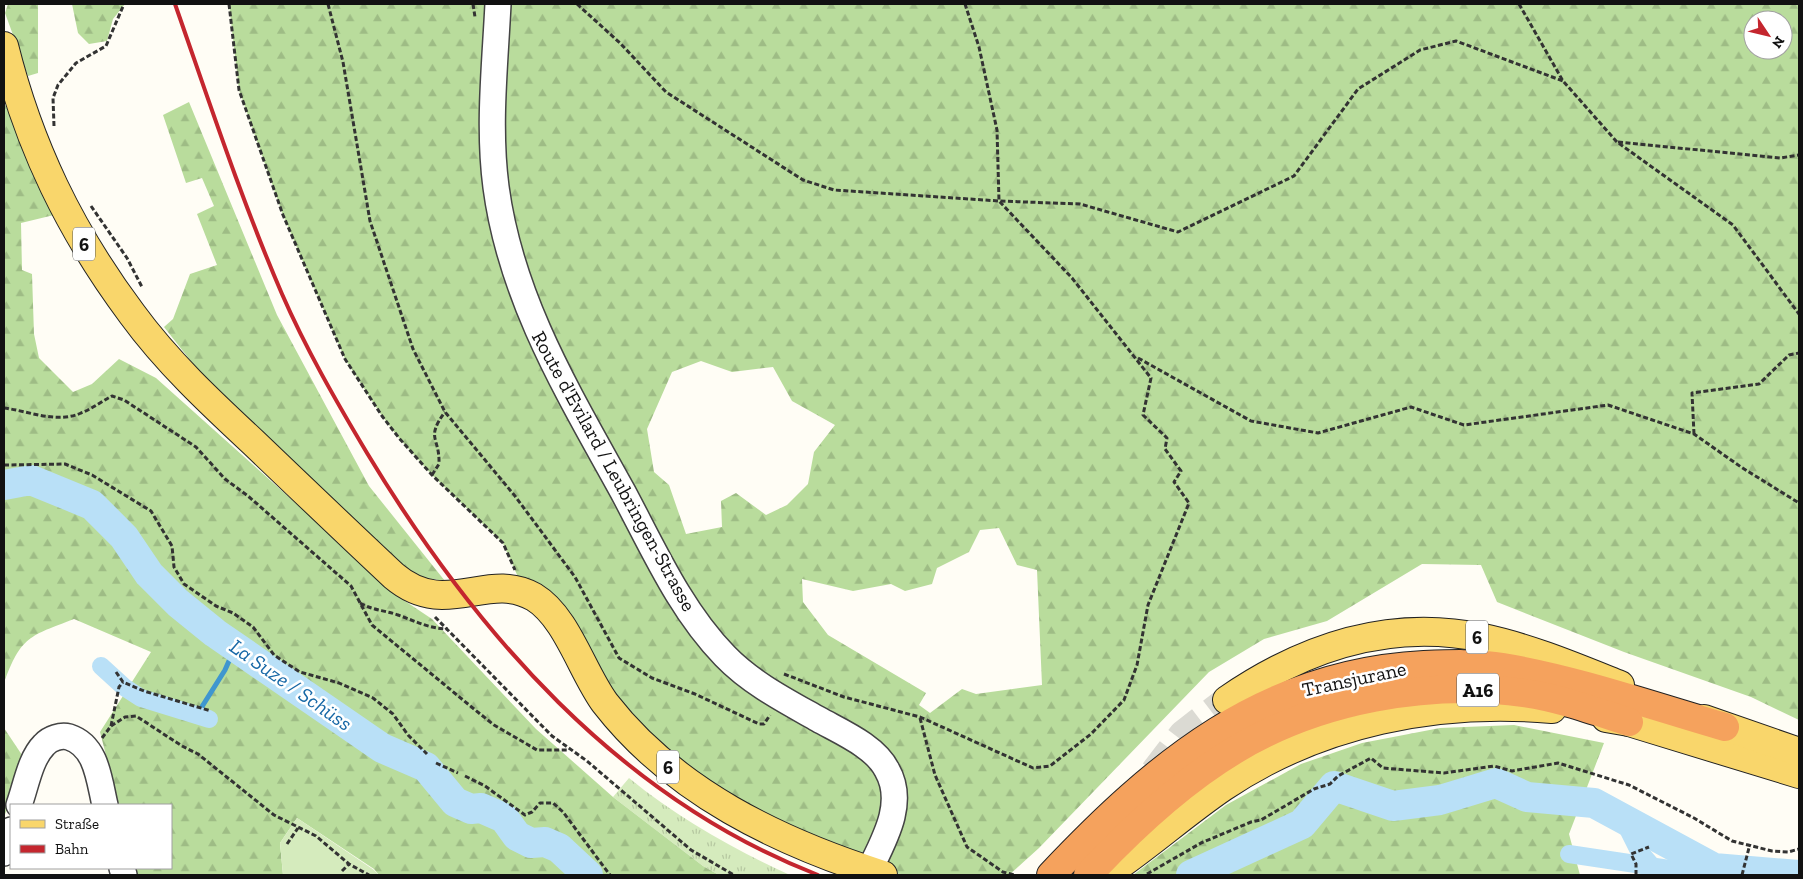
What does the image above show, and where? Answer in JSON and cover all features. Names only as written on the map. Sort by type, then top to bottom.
[{"type":"highway","name":"Transjurane","points":[[1051,875],[1080,844],[1168,766],[1218,730],[1257,707],[1289,693],[1348,676],[1406,666],[1502,667],[1537,674],[1725,727]]},
{"type":"highway","name":"Transjurane","points":[[1088,875],[1155,810],[1210,766],[1235,750],[1282,726],[1347,705],[1400,694],[1485,690],[1551,698],[1629,722]]},
{"type":"main road","name":"6","points":[[4,46],[27,126],[45,171],[82,240],[132,315],[183,375],[405,586],[436,596],[500,588],[525,593],[539,601],[554,616],[605,702],[638,740],[684,780],[706,796],[759,825],[812,850],[876,873]]},
{"type":"main road","name":"6","points":[[1227,700],[1271,671],[1325,648],[1370,637],[1434,632],[1481,638],[1520,648],[1569,665],[1725,727]]},
{"type":"main road","points":[[1105,875],[1134,855],[1187,813],[1261,764],[1306,743],[1354,725],[1404,715],[1474,706],[1555,709],[1629,722]]},
{"type":"main road","name":"Transjurane","points":[[1629,722],[1799,774]]},
{"type":"main road","name":"Transjurane","points":[[1725,727],[1799,752]]},
{"type":"street","name":"Route d'Evilard / Leubringen-Strasse","points":[[498,4],[492,129],[496,187],[512,263],[536,329],[566,389],[688,609],[726,657],[758,683],[846,735],[873,754],[886,766],[892,779],[895,794],[894,810],[884,839],[876,873]]},
{"type":"street","points":[[19,804],[34,762],[44,744],[57,737],[66,736],[78,741],[88,749],[99,776],[105,804]]},
{"type":"street","points":[[4,853],[10,833]]},
{"type":"path","points":[[54,130],[52,116],[53,98],[58,84],[76,63],[106,46],[124,4]]},
{"type":"path","points":[[229,4],[239,90],[283,215],[344,359],[382,416],[432,475],[503,543],[525,593]]},
{"type":"path","points":[[328,4],[343,62],[370,221],[413,349],[445,412],[521,504],[575,577],[619,658],[652,678],[695,694],[759,724],[764,724],[781,698]]},
{"type":"path","points":[[576,4],[620,42],[666,92],[803,180],[834,190],[999,201],[1080,204],[1178,232],[1294,176],[1358,89],[1420,50],[1456,41],[1563,81]]},
{"type":"path","points":[[782,673],[844,697],[920,717],[1033,768],[1050,766],[1091,734],[1124,700],[1137,665],[1148,604],[1189,503],[1174,482],[1181,471],[1166,449],[1167,438],[1143,416],[1150,378],[1136,357],[1072,278],[999,201],[996,130],[979,47],[965,4]]},
{"type":"path","points":[[1519,4],[1563,81],[1617,142],[1733,225],[1799,314]]},
{"type":"path","points":[[1617,142],[1780,158],[1799,155]]},
{"type":"path","points":[[89,204],[127,258],[146,295]]},
{"type":"path","points":[[1694,434],[1692,393],[1759,384],[1789,355],[1799,353]]},
{"type":"path","points":[[1136,357],[1251,421],[1318,433],[1411,407],[1464,424],[1608,405],[1694,434],[1741,467],[1799,503]]},
{"type":"path","points":[[4,408],[52,417],[70,416],[81,413],[112,396],[124,400],[196,447],[225,479],[248,496],[351,586],[372,625],[494,724],[537,750],[545,752],[568,750]]},
{"type":"path","points":[[432,475],[440,464],[434,443],[434,427],[445,412]]},
{"type":"path","points":[[4,464],[65,464],[92,475],[151,510],[172,546],[174,567],[184,584],[216,606],[233,613],[253,627],[274,654],[300,672],[339,683],[373,698],[393,714],[408,735],[427,754]]},
{"type":"path","points":[[359,603],[374,610],[396,614],[418,624],[448,629],[515,700],[568,750],[587,761],[691,850],[734,875]]},
{"type":"path","points":[[116,672],[123,682],[211,711]]},
{"type":"path","points":[[105,736],[111,726],[119,687],[123,682]]},
{"type":"path","points":[[111,726],[125,717],[136,716],[140,718],[182,746],[198,754],[274,815],[316,836],[349,864],[369,875]]},
{"type":"path","points":[[920,717],[935,775],[967,847],[1004,873],[1015,875]]},
{"type":"path","points":[[1146,875],[1201,843],[1251,822],[1261,820],[1314,789],[1330,784],[1338,776],[1371,758],[1383,768],[1444,773],[1494,766],[1512,771],[1558,762],[1629,785],[1694,818],[1732,841],[1772,851],[1788,852],[1799,849]]},
{"type":"path","points":[[436,763],[458,773]]},
{"type":"path","points":[[465,776],[485,786],[525,814],[532,812],[540,803],[553,803],[563,812],[606,874]]},
{"type":"path","points":[[287,844],[298,828]]},
{"type":"path","points":[[1742,875],[1750,846]]},
{"type":"path","points":[[1635,875],[1636,864],[1631,854],[1649,847]]},
{"type":"path","points":[[342,871],[349,864]]},
{"type":"green space","points":[[8,4],[38,4],[38,73],[28,76],[5,13]]},
{"type":"green space","points":[[72,4],[125,4],[113,19],[107,41],[89,44],[78,33]]},
{"type":"green space","points":[[229,4],[1799,4],[1799,720],[1751,697],[1624,652],[1497,602],[1481,565],[1422,564],[1327,621],[1264,639],[1209,672],[1039,848],[1009,875],[912,875],[869,871],[684,780],[525,593],[503,543],[432,475],[382,416],[345,359],[283,215],[239,90]],"holes":[[[701,361],[732,372],[773,367],[792,401],[835,425],[814,452],[808,484],[787,505],[766,515],[736,493],[721,501],[722,527],[686,534],[669,485],[654,472],[647,429],[672,372]],[[999,528],[1017,565],[1037,570],[1042,685],[976,694],[962,689],[930,713],[919,705],[926,693],[828,635],[803,602],[802,579],[853,591],[891,584],[905,591],[932,584],[937,568],[969,552],[980,530]]]},
{"type":"green space","points":[[4,102],[54,215],[21,223],[22,270],[32,274],[34,334],[39,358],[73,392],[92,384],[119,359],[156,378],[405,601],[432,619],[536,729],[613,797],[703,866],[719,875],[379,875],[374,869],[297,818],[280,843],[283,875],[137,875],[135,869],[172,869],[172,804],[119,804],[100,732],[151,652],[74,619],[37,634],[29,640],[16,656],[4,683]]},
{"type":"green space","points":[[189,102],[277,315],[369,486],[445,581],[413,576],[205,379],[164,327],[173,319],[190,274],[217,265],[197,214],[214,206],[202,178],[186,183],[163,115]]},
{"type":"green space","points":[[1514,725],[1604,743],[1569,834],[1580,875],[1133,875],[1226,805],[1301,764],[1362,743],[1440,728]]},
{"type":"green space","points":[[4,728],[26,761],[4,817]]},
{"type":"green space","points":[[629,778],[706,832],[790,875],[719,875],[703,866],[613,797]]},
{"type":"green space","points":[[297,818],[379,875],[283,875],[280,843]]},
{"type":"waterway","name":"La Suze / Schüss","points":[[4,485],[31,480],[92,505],[124,537],[149,574],[178,603],[215,633],[382,748],[426,767],[455,802],[471,809],[481,808],[504,818],[517,836],[531,843],[545,842],[559,848],[588,875]]},
{"type":"waterway","points":[[198,713],[225,670],[236,645]]},
{"type":"waterway","points":[[101,666],[124,687],[141,698],[209,719]]},
{"type":"waterway","name":"La Suze / Schüss","points":[[1191,875],[1302,824],[1334,786],[1393,806],[1440,800],[1496,783],[1527,797],[1594,803],[1714,868],[1799,875]]},
{"type":"waterway","points":[[1623,819],[1639,851],[1651,865]]},
{"type":"waterway","points":[[1569,854],[1669,869],[1714,868]]},
{"type":"tunnel","points":[[1154,772],[1183,734],[1227,700]]},
{"type":"railway","points":[[175,4],[253,222],[301,335],[367,453],[409,519],[455,584],[505,645],[558,702],[616,755],[679,802],[746,842],[818,875]]}]
